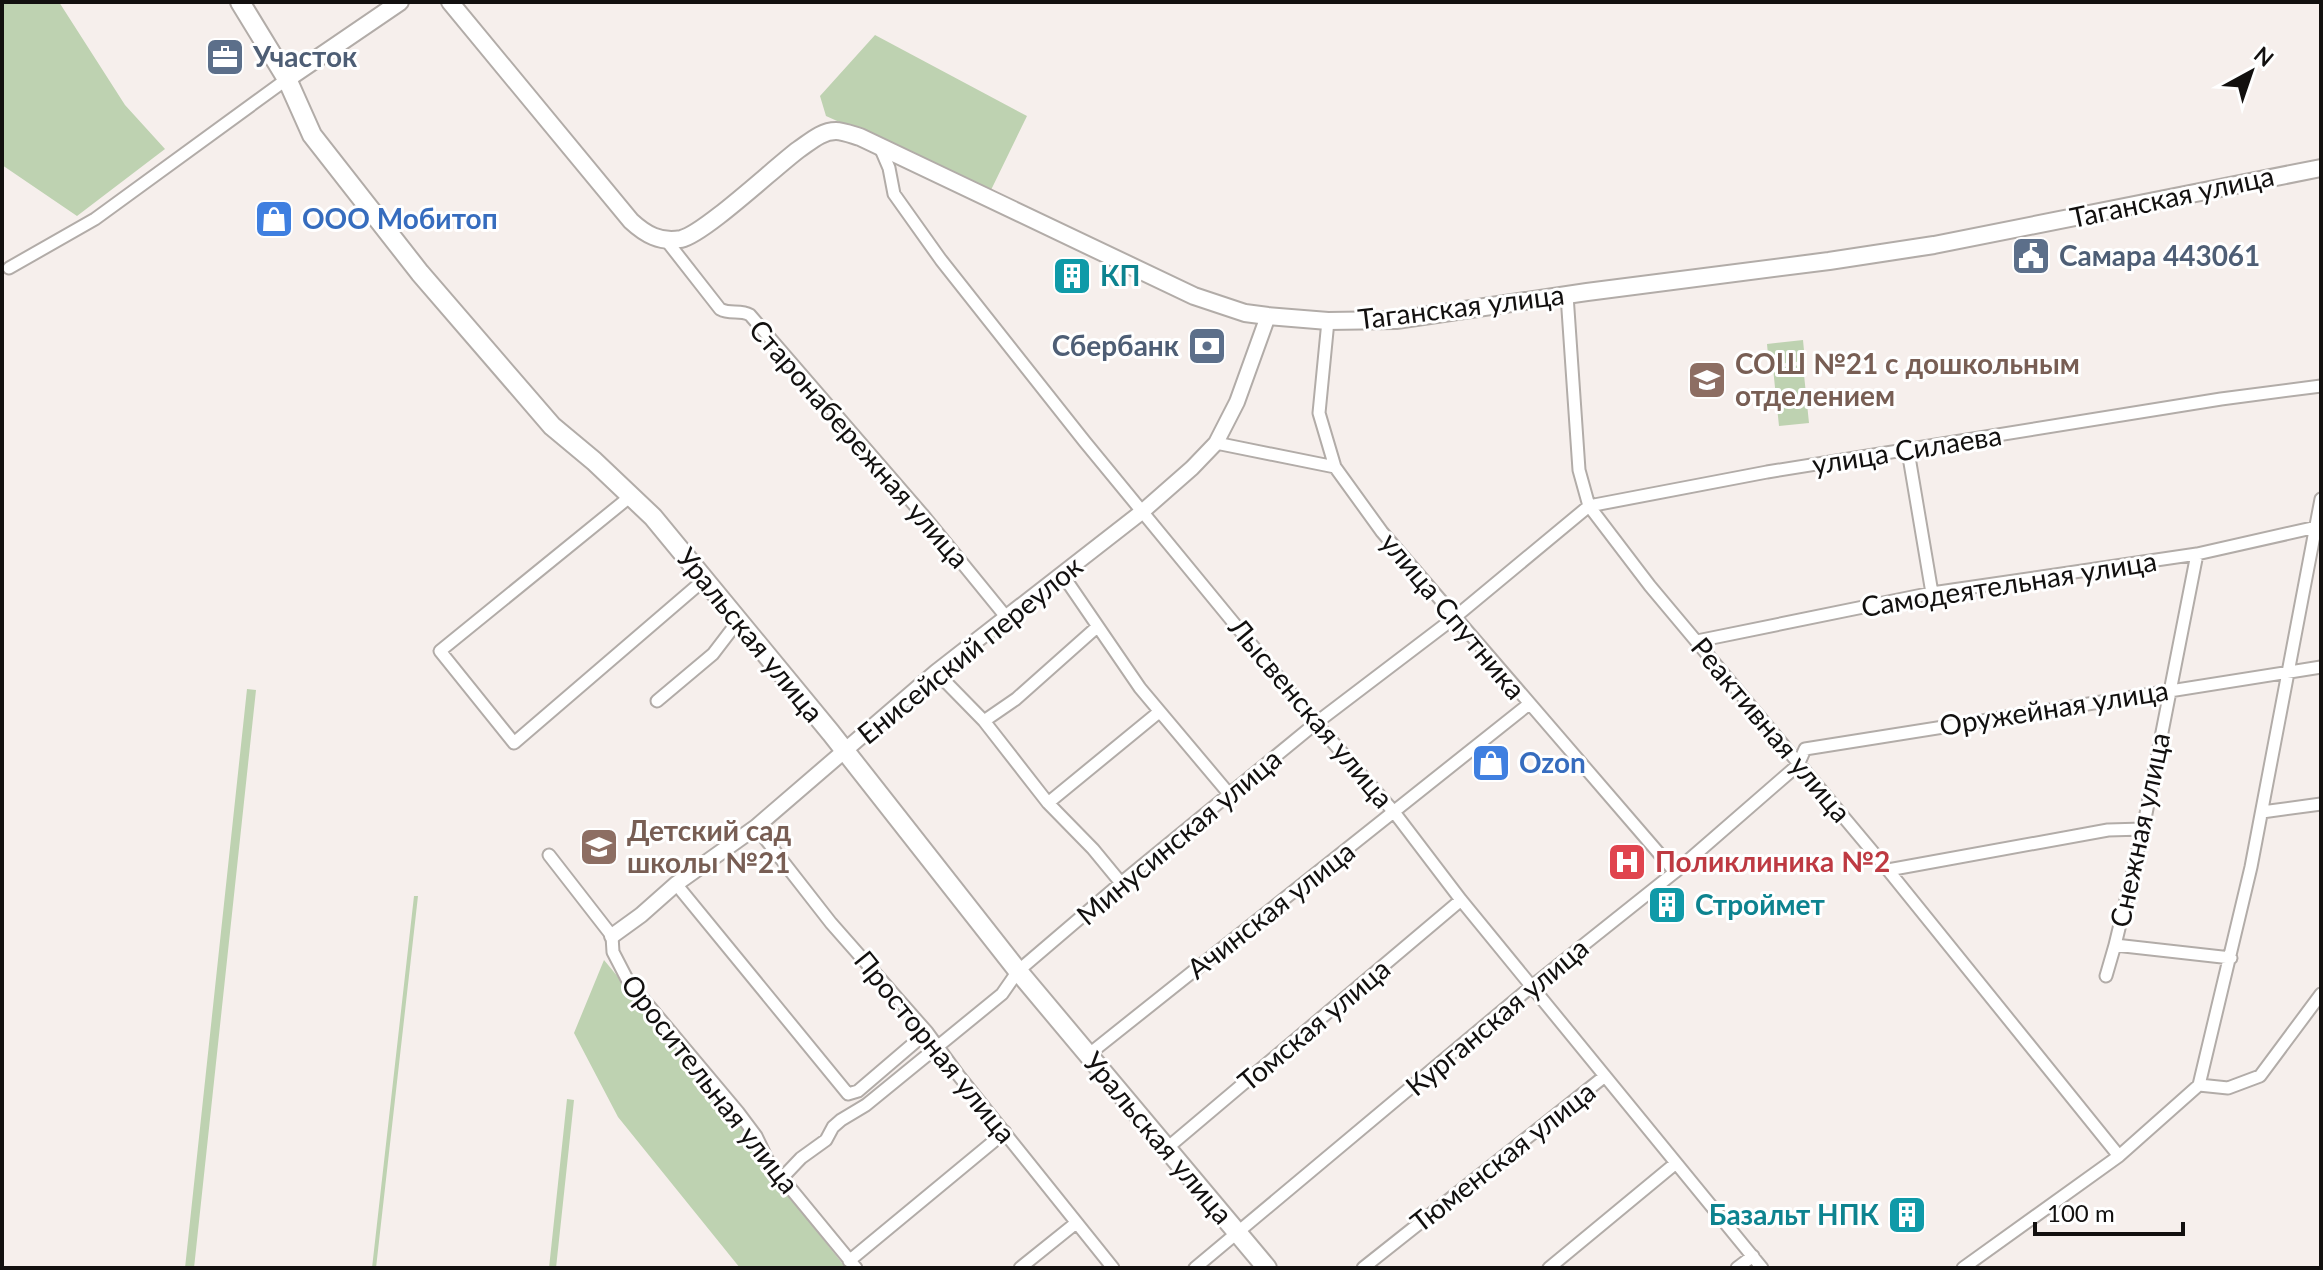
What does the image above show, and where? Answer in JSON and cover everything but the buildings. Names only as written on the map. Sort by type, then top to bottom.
[{"type":"main road","name":"Уральская улица","points":[[240,2],[287,79],[312,135],[420,273],[552,426],[632,495],[705,579],[1018,971],[1267,1268]]},
{"type":"main road","points":[[287,79],[400,2]]},
{"type":"main road","name":"Старонабережная улица","points":[[450,2],[631,221],[644,232],[666,240]]},
{"type":"main road","name":"Таганская улица","points":[[666,240],[682,239],[700,230],[770,171],[819,135],[836,131],[860,137],[1194,296],[1245,313],[1268,316],[1328,321],[1396,320],[1934,245],[2321,168]]},
{"type":"street","points":[[9,268],[95,219],[287,79]]},
{"type":"street","name":"Лысвенская улица","points":[[880,147],[889,168],[894,194],[903,210],[1143,511],[1316,723],[1394,812],[1461,900],[1762,1268]]},
{"type":"street","name":"Старонабережная улица","points":[[666,240],[720,309],[750,315],[913,503],[1007,618]]},
{"type":"street","name":"Реактивная улица","points":[[1567,295],[1579,470],[1589,506],[1650,586],[1888,870],[2119,1156]]},
{"type":"street","name":"Енисейский переулок","points":[[612,936],[676,884],[756,827],[936,672],[1143,511],[1216,443],[1237,402],[1268,316]]},
{"type":"street","name":"улица Спутника","points":[[1328,321],[1319,413],[1335,467],[1382,532],[1454,618],[1675,872]]},
{"type":"street","name":"улица Силаева","points":[[1589,506],[1767,472],[2221,399],[2321,386]]},
{"type":"street","points":[[1216,443],[1335,467]]},
{"type":"street","points":[[1908,451],[1932,593]]},
{"type":"street","points":[[632,495],[440,651],[514,743],[705,579]]},
{"type":"street","points":[[1963,1268],[2119,1156],[2199,1085],[2231,958],[2262,812],[2321,499]]},
{"type":"street","name":"Минусинская улица","points":[[782,1178],[801,1158],[826,1140],[841,1120],[866,1105],[1002,994],[1018,971],[1121,883],[1316,723],[1454,618],[1589,506]]},
{"type":"street","name":"Самодеятельная улица","points":[[1697,641],[1932,593],[2197,554],[2318,526]]},
{"type":"street","name":"Снежная улица","points":[[2197,554],[2143,829],[2115,945],[2231,958]]},
{"type":"street","points":[[1062,574],[1159,712],[1230,795]]},
{"type":"street","points":[[657,701],[713,654],[739,620]]},
{"type":"street","points":[[984,721],[1016,699],[1097,627]]},
{"type":"street","name":"Оружейная улица","points":[[1798,765],[1805,749],[2321,667]]},
{"type":"street","points":[[936,672],[984,721],[1048,803],[1121,883]]},
{"type":"street","name":"Ачинская улица","points":[[1088,1055],[1529,704]]},
{"type":"street","points":[[1048,803],[1159,712]]},
{"type":"street","name":"Курганская улица","points":[[1195,1268],[1532,986],[1675,872],[1798,765]]},
{"type":"street","points":[[2262,812],[2321,804]]},
{"type":"street","name":"Просторная улица","points":[[756,827],[831,923],[927,1032],[1113,1268]]},
{"type":"street","points":[[1888,870],[2108,830],[2143,829]]},
{"type":"street","name":"Оросительная улица","points":[[549,855],[612,936],[613,952],[628,981],[747,1124],[768,1161],[853,1264]]},
{"type":"street","points":[[676,884],[848,1094],[858,1091],[927,1032]]},
{"type":"street","name":"Томская улица","points":[[1166,1149],[1461,900]]},
{"type":"street","points":[[2106,976],[2115,945]]},
{"type":"street","points":[[2199,1085],[2228,1088],[2260,1076],[2321,994]]},
{"type":"street","name":"Тюменская улица","points":[[1363,1268],[1605,1076]]},
{"type":"street","points":[[853,1264],[1005,1132]]},
{"type":"street","points":[[1549,1268],[1676,1163]]},
{"type":"street","points":[[1020,1268],[1076,1223]]},
{"type":"street","points":[[1737,1268],[1753,1256]]},
{"type":"green space","points":[[2,2],[59,2],[125,105],[165,149],[77,216],[2,165]]},
{"type":"green space","points":[[875,35],[1027,116],[991,190],[826,116],[820,96]]},
{"type":"green space","points":[[1803,340],[1805,361],[1769,365],[1767,344]]},
{"type":"green space","points":[[1803,365],[1809,423],[1779,426],[1773,368]]},
{"type":"green space","points":[[247,689],[256,690],[194,1268],[185,1268]]},
{"type":"green space","points":[[414,896],[418,896],[376,1268],[372,1268]]},
{"type":"green space","points":[[604,960],[743,1128],[764,1165],[846,1268],[740,1268],[618,1117],[574,1033]]},
{"type":"green space","points":[[567,1099],[574,1100],[556,1268],[549,1268]]},
{"type":"place","name":"Участок","points":[[225,57]]},
{"type":"place","name":"ООО Мобитоп","points":[[274,219]]},
{"type":"place","name":"Самара 443061","points":[[2031,256]]},
{"type":"place","name":"КП","points":[[1072,276]]},
{"type":"place","name":"Сбербанк","points":[[1207,346]]},
{"type":"place","name":"СОШ №21 с дошкольным отделением","points":[[1707,380]]},
{"type":"place","name":"Ozon","points":[[1491,763]]},
{"type":"place","name":"Детский сад школы №21","points":[[599,847]]},
{"type":"place","name":"Поликлиника №2","points":[[1627,862]]},
{"type":"place","name":"Строймет","points":[[1667,905]]},
{"type":"place","name":"Базальт НПК","points":[[1907,1215]]}]
